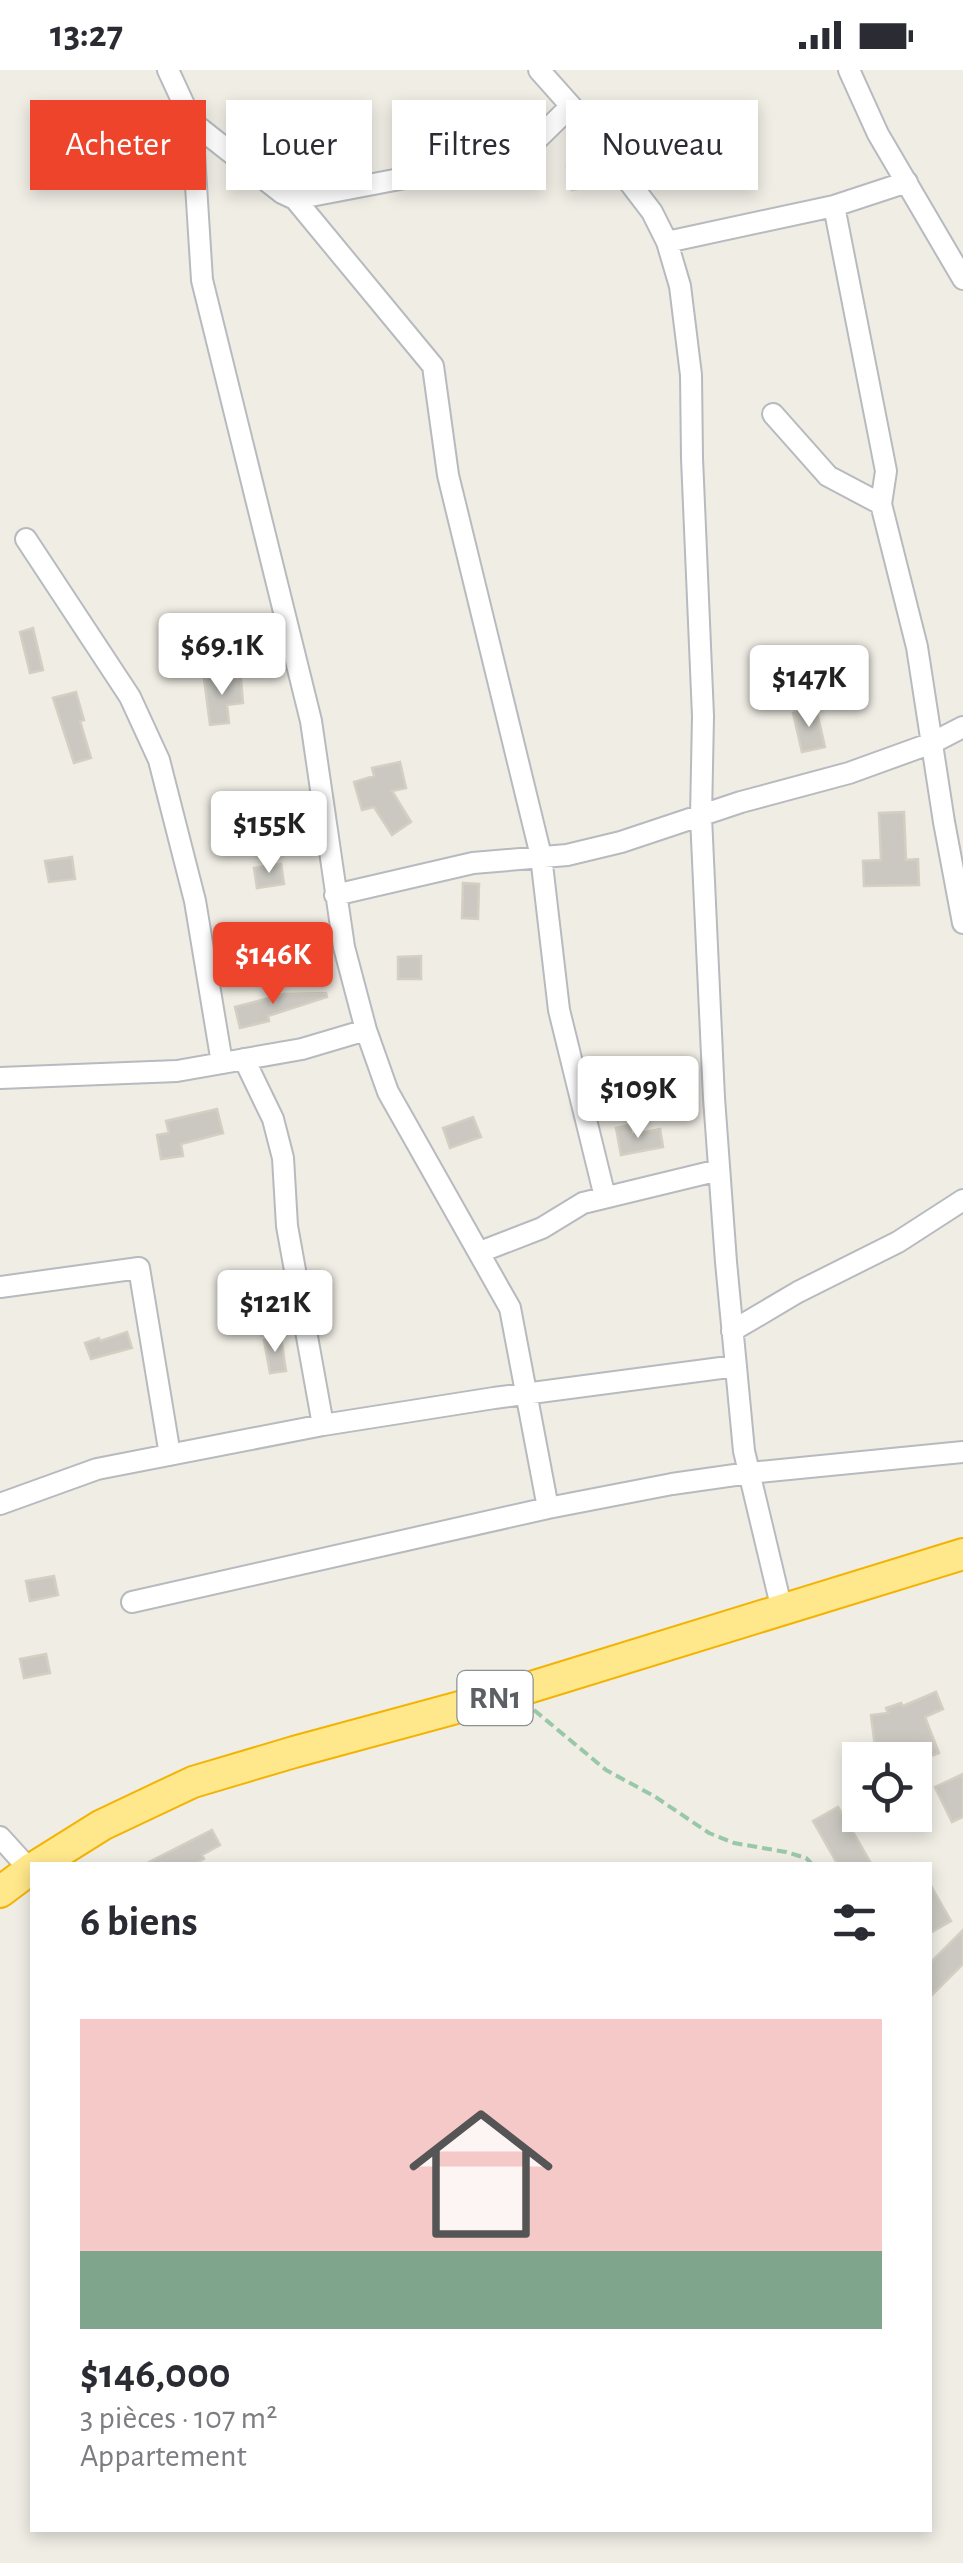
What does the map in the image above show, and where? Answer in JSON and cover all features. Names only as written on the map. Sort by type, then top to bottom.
[{"type":"highway","name":"RN1","points":[[43,1862],[102,1825],[193,1782],[515,1692],[963,1554]]},
{"type":"highway","name":"RN1","points":[[0,1892],[30,1871]]},
{"type":"street","points":[[168,70],[182,100]]},
{"type":"street","points":[[538,70],[566,101]]},
{"type":"street","points":[[849,70],[878,134],[963,280]]},
{"type":"street","points":[[296,199],[520,156],[566,111]]},
{"type":"street","points":[[206,133],[282,193],[296,199],[433,366],[448,476],[541,856],[559,1010],[605,1197]]},
{"type":"street","points":[[667,242],[834,206],[907,182]]},
{"type":"street","points":[[196,190],[202,280],[312,720],[344,947],[366,1030],[388,1092],[510,1308],[548,1508]]},
{"type":"street","points":[[635,190],[667,242],[680,286],[691,374],[703,716],[702,817],[719,1170],[744,1452],[782,1610]]},
{"type":"street","points":[[834,206],[886,472],[881,504],[918,647],[963,922]]},
{"type":"street","points":[[772,414],[828,476],[881,504]]},
{"type":"street","points":[[26,538],[130,696],[159,760],[195,901],[222,1063]]},
{"type":"street","points":[[335,895],[473,863],[568,855],[620,842],[741,802],[849,773],[932,743],[963,727]]},
{"type":"street","points":[[0,1078],[176,1071],[302,1049],[366,1030]]},
{"type":"street","points":[[244,1059],[273,1119],[283,1158],[287,1226],[322,1425]]},
{"type":"street","points":[[480,1252],[542,1228],[582,1203],[719,1170]]},
{"type":"street","points":[[732,1331],[798,1292],[898,1242],[963,1200]]},
{"type":"street","points":[[0,1287],[139,1268],[170,1455]]},
{"type":"street","points":[[0,1504],[97,1469],[322,1425],[736,1366]]},
{"type":"street","points":[[132,1602],[548,1508],[672,1484],[963,1452]]},
{"type":"street","points":[[0,1837],[30,1864]]},
{"type":"path","points":[[515,1692],[596,1763],[709,1832],[734,1844],[796,1855],[810,1862]]},
{"type":"building","points":[[33,628],[43,670],[30,673],[20,632]]},
{"type":"building","points":[[223,676],[224,680],[241,679],[243,703],[227,705],[229,723],[210,725],[204,678]]},
{"type":"building","points":[[76,692],[91,758],[74,763],[53,698]]},
{"type":"building","points":[[816,708],[825,747],[802,752],[793,713]]},
{"type":"building","points":[[400,762],[406,788],[392,791],[411,822],[392,835],[374,807],[362,810],[354,782],[374,776],[372,768]]},
{"type":"building","points":[[904,812],[906,860],[918,859],[919,885],[864,886],[863,861],[881,860],[879,813]]},
{"type":"building","points":[[72,857],[75,879],[49,882],[45,861]]},
{"type":"building","points":[[281,864],[284,884],[257,888],[254,868]]},
{"type":"building","points":[[463,883],[479,884],[478,919],[462,918]]},
{"type":"building","points":[[421,956],[421,979],[398,979],[398,957]]},
{"type":"building","points":[[326,993],[327,997],[268,1016],[269,1021],[240,1028],[235,1007],[284,994]]},
{"type":"building","points":[[217,1109],[223,1133],[181,1144],[183,1156],[161,1159],[157,1135],[169,1133],[166,1121]]},
{"type":"building","points":[[473,1117],[481,1137],[450,1148],[443,1128]]},
{"type":"building","points":[[630,1125],[631,1135],[660,1129],[663,1147],[621,1155],[616,1128]]},
{"type":"building","points":[[127,1332],[132,1348],[91,1359],[85,1343]]},
{"type":"building","points":[[281,1338],[286,1371],[270,1373],[264,1340]]},
{"type":"building","points":[[54,1576],[58,1595],[30,1601],[26,1581]]},
{"type":"building","points":[[46,1654],[50,1673],[24,1678],[20,1659]]},
{"type":"building","points":[[936,1692],[943,1709],[925,1717],[939,1753],[932,1756],[932,1742],[874,1742],[871,1715],[888,1713],[886,1708],[901,1703],[903,1706]]},
{"type":"building","points":[[963,1774],[963,1817],[952,1822],[935,1787]]},
{"type":"building","points":[[838,1807],[842,1832],[853,1832],[870,1862],[836,1862],[813,1821]]},
{"type":"building","points":[[212,1830],[220,1845],[202,1855],[204,1859],[198,1862],[149,1862]]},
{"type":"building","points":[[932,1888],[951,1921],[932,1932]]},
{"type":"building","points":[[963,1930],[963,1964],[932,1995],[932,1961]]}]
